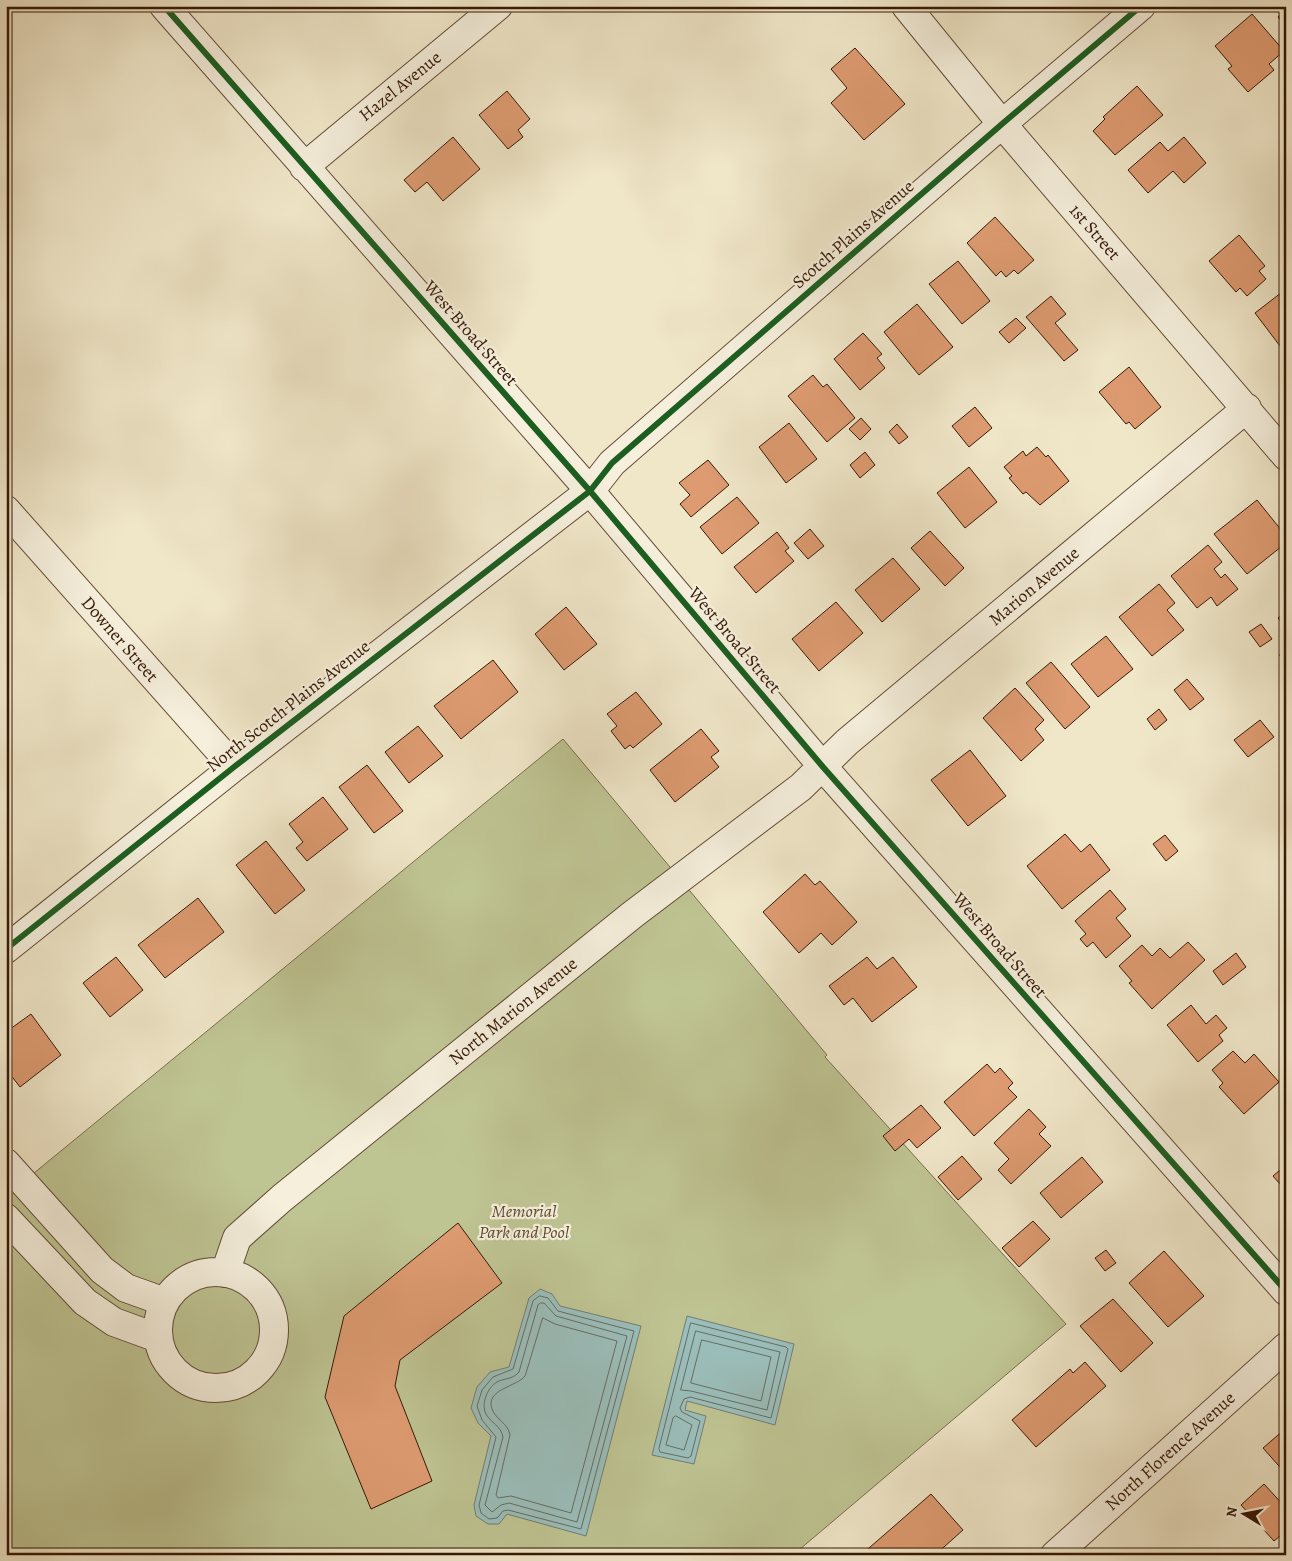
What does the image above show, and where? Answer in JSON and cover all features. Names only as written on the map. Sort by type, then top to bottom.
[{"type":"street","name":"West Broad Street","points":[[164,6],[590,491],[822,767],[1286,1291]]},
{"type":"street","name":"Hazel Avenue","points":[[304,166],[498,6]]},
{"type":"street","name":"1st Street","points":[[906,6],[1002,124],[1247,408],[1286,456]]},
{"type":"street","name":"Scotch Plains Avenue","points":[[590,491],[612,463],[1002,124],[1141,6]]},
{"type":"street","name":"Marion Avenue","points":[[822,767],[847,742],[1247,408]]},
{"type":"street","name":"North Scotch Plains Avenue","points":[[6,949],[234,767],[590,491]]},
{"type":"street","name":"Downer Street","points":[[6,510],[234,767]]},
{"type":"street","name":"North Marion Avenue","points":[[225,1273],[237,1238],[282,1198],[632,915],[800,787],[822,767]]},
{"type":"street","points":[[6,1163],[102,1270],[126,1288],[165,1302]]},
{"type":"street","points":[[6,1218],[85,1302],[114,1322],[158,1338]]},
{"type":"street","points":[[207,1273],[225,1273],[243,1279],[250,1284],[268,1305],[273,1323],[273,1341],[266,1359],[255,1373],[240,1384],[222,1388],[203,1387],[186,1380],[173,1369],[164,1355],[158,1338],[159,1320],[165,1302],[176,1288],[191,1278],[207,1273]]},
{"type":"street","name":"North Florence Avenue","points":[[1055,1555],[1286,1347]]},
{"type":"green space","name":"Memorial Park and Pool","points":[[563,739],[827,1055],[825,1057],[1066,1324],[793,1555],[6,1555],[6,1196]]},
{"type":"water","points":[[540,1289],[552,1294],[560,1306],[641,1326],[586,1536],[507,1514],[499,1524],[488,1524],[476,1516],[474,1505],[491,1436],[478,1423],[471,1408],[477,1387],[490,1372],[509,1367],[529,1298]]},
{"type":"water","points":[[687,1316],[794,1344],[775,1425],[687,1401],[685,1410],[706,1416],[694,1464],[652,1455]]},
{"type":"building","points":[[1286,10],[1286,27],[1278,17]]},
{"type":"building","points":[[1252,14],[1284,51],[1269,64],[1274,70],[1248,92],[1228,69],[1232,66],[1215,46]]},
{"type":"building","points":[[855,48],[905,104],[864,140],[831,103],[847,88],[831,69]]},
{"type":"building","points":[[1137,86],[1163,115],[1115,155],[1093,131],[1105,119],[1103,117]]},
{"type":"building","points":[[507,91],[530,119],[518,130],[523,137],[508,149],[479,115]]},
{"type":"building","points":[[453,137],[480,169],[443,201],[427,182],[415,192],[404,180]]},
{"type":"building","points":[[1184,137],[1206,163],[1184,183],[1173,171],[1148,193],[1128,170],[1160,142],[1168,151]]},
{"type":"building","points":[[995,217],[1034,260],[1018,274],[1014,270],[1006,277],[1001,271],[996,276],[967,243]]},
{"type":"building","points":[[1239,235],[1265,266],[1259,271],[1266,279],[1247,296],[1240,288],[1236,292],[1209,261]]},
{"type":"building","points":[[958,261],[990,301],[962,324],[929,284]]},
{"type":"building","points":[[1286,289],[1286,348],[1283,350],[1255,313]]},
{"type":"building","points":[[1051,296],[1066,314],[1055,323],[1078,350],[1064,361],[1026,317]]},
{"type":"building","points":[[917,304],[953,347],[919,375],[884,332]]},
{"type":"building","points":[[1016,318],[1026,328],[1009,343],[999,332]]},
{"type":"building","points":[[863,333],[882,354],[877,358],[885,368],[860,390],[834,359]]},
{"type":"building","points":[[1129,367],[1161,407],[1135,429],[1129,422],[1126,424],[1099,392]]},
{"type":"building","points":[[813,375],[823,387],[827,384],[855,418],[827,442],[788,396]]},
{"type":"building","points":[[975,407],[992,428],[969,447],[952,426]]},
{"type":"building","points":[[861,418],[871,429],[860,440],[849,429]]},
{"type":"building","points":[[789,423],[817,459],[786,483],[759,447]]},
{"type":"building","points":[[897,424],[908,437],[899,444],[889,432]]},
{"type":"building","points":[[1037,447],[1046,457],[1048,455],[1069,481],[1040,505],[1026,492],[1023,494],[1009,478],[1012,476],[1004,467],[1023,451],[1026,456]]},
{"type":"building","points":[[865,452],[875,465],[860,478],[850,465]]},
{"type":"building","points":[[708,460],[729,485],[691,517],[680,504],[690,495],[679,483]]},
{"type":"building","points":[[969,467],[997,502],[965,528],[937,493]]},
{"type":"building","points":[[737,497],[759,523],[722,554],[700,527]]},
{"type":"building","points":[[1257,500],[1286,536],[1286,543],[1247,574],[1214,534]]},
{"type":"building","points":[[810,529],[824,546],[808,559],[794,543]]},
{"type":"building","points":[[930,531],[964,568],[945,586],[911,548]]},
{"type":"building","points":[[777,532],[789,548],[785,551],[794,561],[756,593],[734,567]]},
{"type":"building","points":[[1208,545],[1222,562],[1214,569],[1221,578],[1225,574],[1238,589],[1217,606],[1211,597],[1197,608],[1171,576]]},
{"type":"building","points":[[893,558],[920,589],[882,622],[855,590]]},
{"type":"building","points":[[1159,584],[1175,603],[1167,610],[1184,630],[1152,656],[1119,617]]},
{"type":"building","points":[[836,602],[863,633],[819,671],[792,639]]},
{"type":"building","points":[[566,607],[597,644],[564,670],[535,634]]},
{"type":"building","points":[[1286,611],[1286,628],[1278,618]]},
{"type":"building","points":[[1261,624],[1272,639],[1260,647],[1249,632]]},
{"type":"building","points":[[1106,636],[1133,669],[1098,697],[1071,664]]},
{"type":"building","points":[[1286,649],[1286,663],[1279,655]]},
{"type":"building","points":[[493,660],[518,692],[461,739],[434,706]]},
{"type":"building","points":[[1051,662],[1090,707],[1065,729],[1026,683]]},
{"type":"building","points":[[1187,679],[1204,699],[1190,710],[1174,690]]},
{"type":"building","points":[[1015,688],[1044,720],[1035,729],[1044,740],[1021,761],[983,718]]},
{"type":"building","points":[[636,692],[662,724],[633,748],[630,745],[625,749],[611,731],[617,726],[607,714]]},
{"type":"building","points":[[1159,709],[1167,720],[1155,730],[1147,719]]},
{"type":"building","points":[[1260,720],[1274,737],[1248,757],[1234,740]]},
{"type":"building","points":[[418,726],[443,756],[409,783],[385,752]]},
{"type":"building","points":[[701,729],[719,751],[711,757],[719,767],[675,802],[650,770]]},
{"type":"building","points":[[970,750],[1006,796],[968,826],[931,780]]},
{"type":"building","points":[[367,765],[403,811],[374,833],[339,787]]},
{"type":"building","points":[[323,797],[348,829],[307,861],[296,848],[303,842],[289,824]]},
{"type":"building","points":[[1065,834],[1081,852],[1090,844],[1110,870],[1062,909],[1027,866]]},
{"type":"building","points":[[1165,835],[1178,851],[1166,861],[1153,844]]},
{"type":"building","points":[[266,841],[305,890],[275,914],[236,865]]},
{"type":"building","points":[[805,874],[815,885],[820,881],[857,922],[832,945],[821,933],[799,953],[763,912]]},
{"type":"building","points":[[1110,890],[1126,909],[1116,918],[1131,936],[1106,958],[1093,942],[1087,947],[1080,939],[1086,934],[1075,921]]},
{"type":"building","points":[[198,898],[224,932],[165,978],[138,945]]},
{"type":"building","points":[[1188,942],[1205,960],[1152,1009],[1129,983],[1132,981],[1119,966],[1142,945],[1152,956],[1160,948],[1170,958]]},
{"type":"building","points":[[1236,953],[1246,967],[1223,985],[1213,971]]},
{"type":"building","points":[[116,957],[143,990],[110,1017],[83,983]]},
{"type":"building","points":[[867,957],[877,969],[893,957],[917,987],[872,1022],[853,998],[844,1005],[829,986]]},
{"type":"building","points":[[1191,1005],[1206,1024],[1216,1015],[1227,1028],[1219,1035],[1223,1041],[1198,1062],[1167,1025]]},
{"type":"building","points":[[31,1014],[61,1055],[20,1087],[6,1069],[6,1032]]},
{"type":"building","points":[[1233,1051],[1245,1063],[1254,1054],[1279,1082],[1244,1114],[1219,1087],[1223,1083],[1212,1070]]},
{"type":"building","points":[[987,1064],[995,1073],[1000,1068],[1013,1083],[1008,1088],[1017,1097],[974,1136],[944,1102]]},
{"type":"building","points":[[921,1105],[941,1128],[917,1148],[909,1139],[895,1151],[883,1136]]},
{"type":"building","points":[[1029,1109],[1046,1127],[1039,1134],[1051,1146],[1011,1184],[998,1170],[1009,1159],[994,1143]]},
{"type":"building","points":[[962,1156],[982,1179],[958,1200],[938,1177]]},
{"type":"building","points":[[1082,1157],[1103,1182],[1061,1218],[1040,1193]]},
{"type":"building","points":[[1286,1165],[1286,1191],[1273,1176]]},
{"type":"building","points":[[1033,1221],[1050,1239],[1019,1267],[1002,1248]]},
{"type":"building","points":[[458,1223],[502,1283],[400,1360],[395,1386],[432,1481],[371,1509],[325,1397],[344,1316]]},
{"type":"building","points":[[1106,1250],[1116,1263],[1105,1271],[1095,1258]]},
{"type":"building","points":[[1164,1251],[1204,1296],[1168,1327],[1129,1283]]},
{"type":"building","points":[[1113,1299],[1153,1343],[1121,1372],[1080,1326]]},
{"type":"building","points":[[1085,1362],[1106,1386],[1036,1447],[1012,1420],[1070,1369],[1073,1373]]},
{"type":"building","points":[[1286,1430],[1286,1474],[1263,1448]]},
{"type":"building","points":[[1264,1484],[1286,1508],[1286,1531],[1274,1541],[1241,1505]]},
{"type":"building","points":[[931,1494],[963,1530],[935,1555],[861,1555]]},
{"type":"cycle path","points":[[164,6],[590,491],[823,767],[1286,1291]]},
{"type":"cycle path","points":[[6,949],[234,767],[590,491],[612,463],[1002,124],[1141,6]]}]
